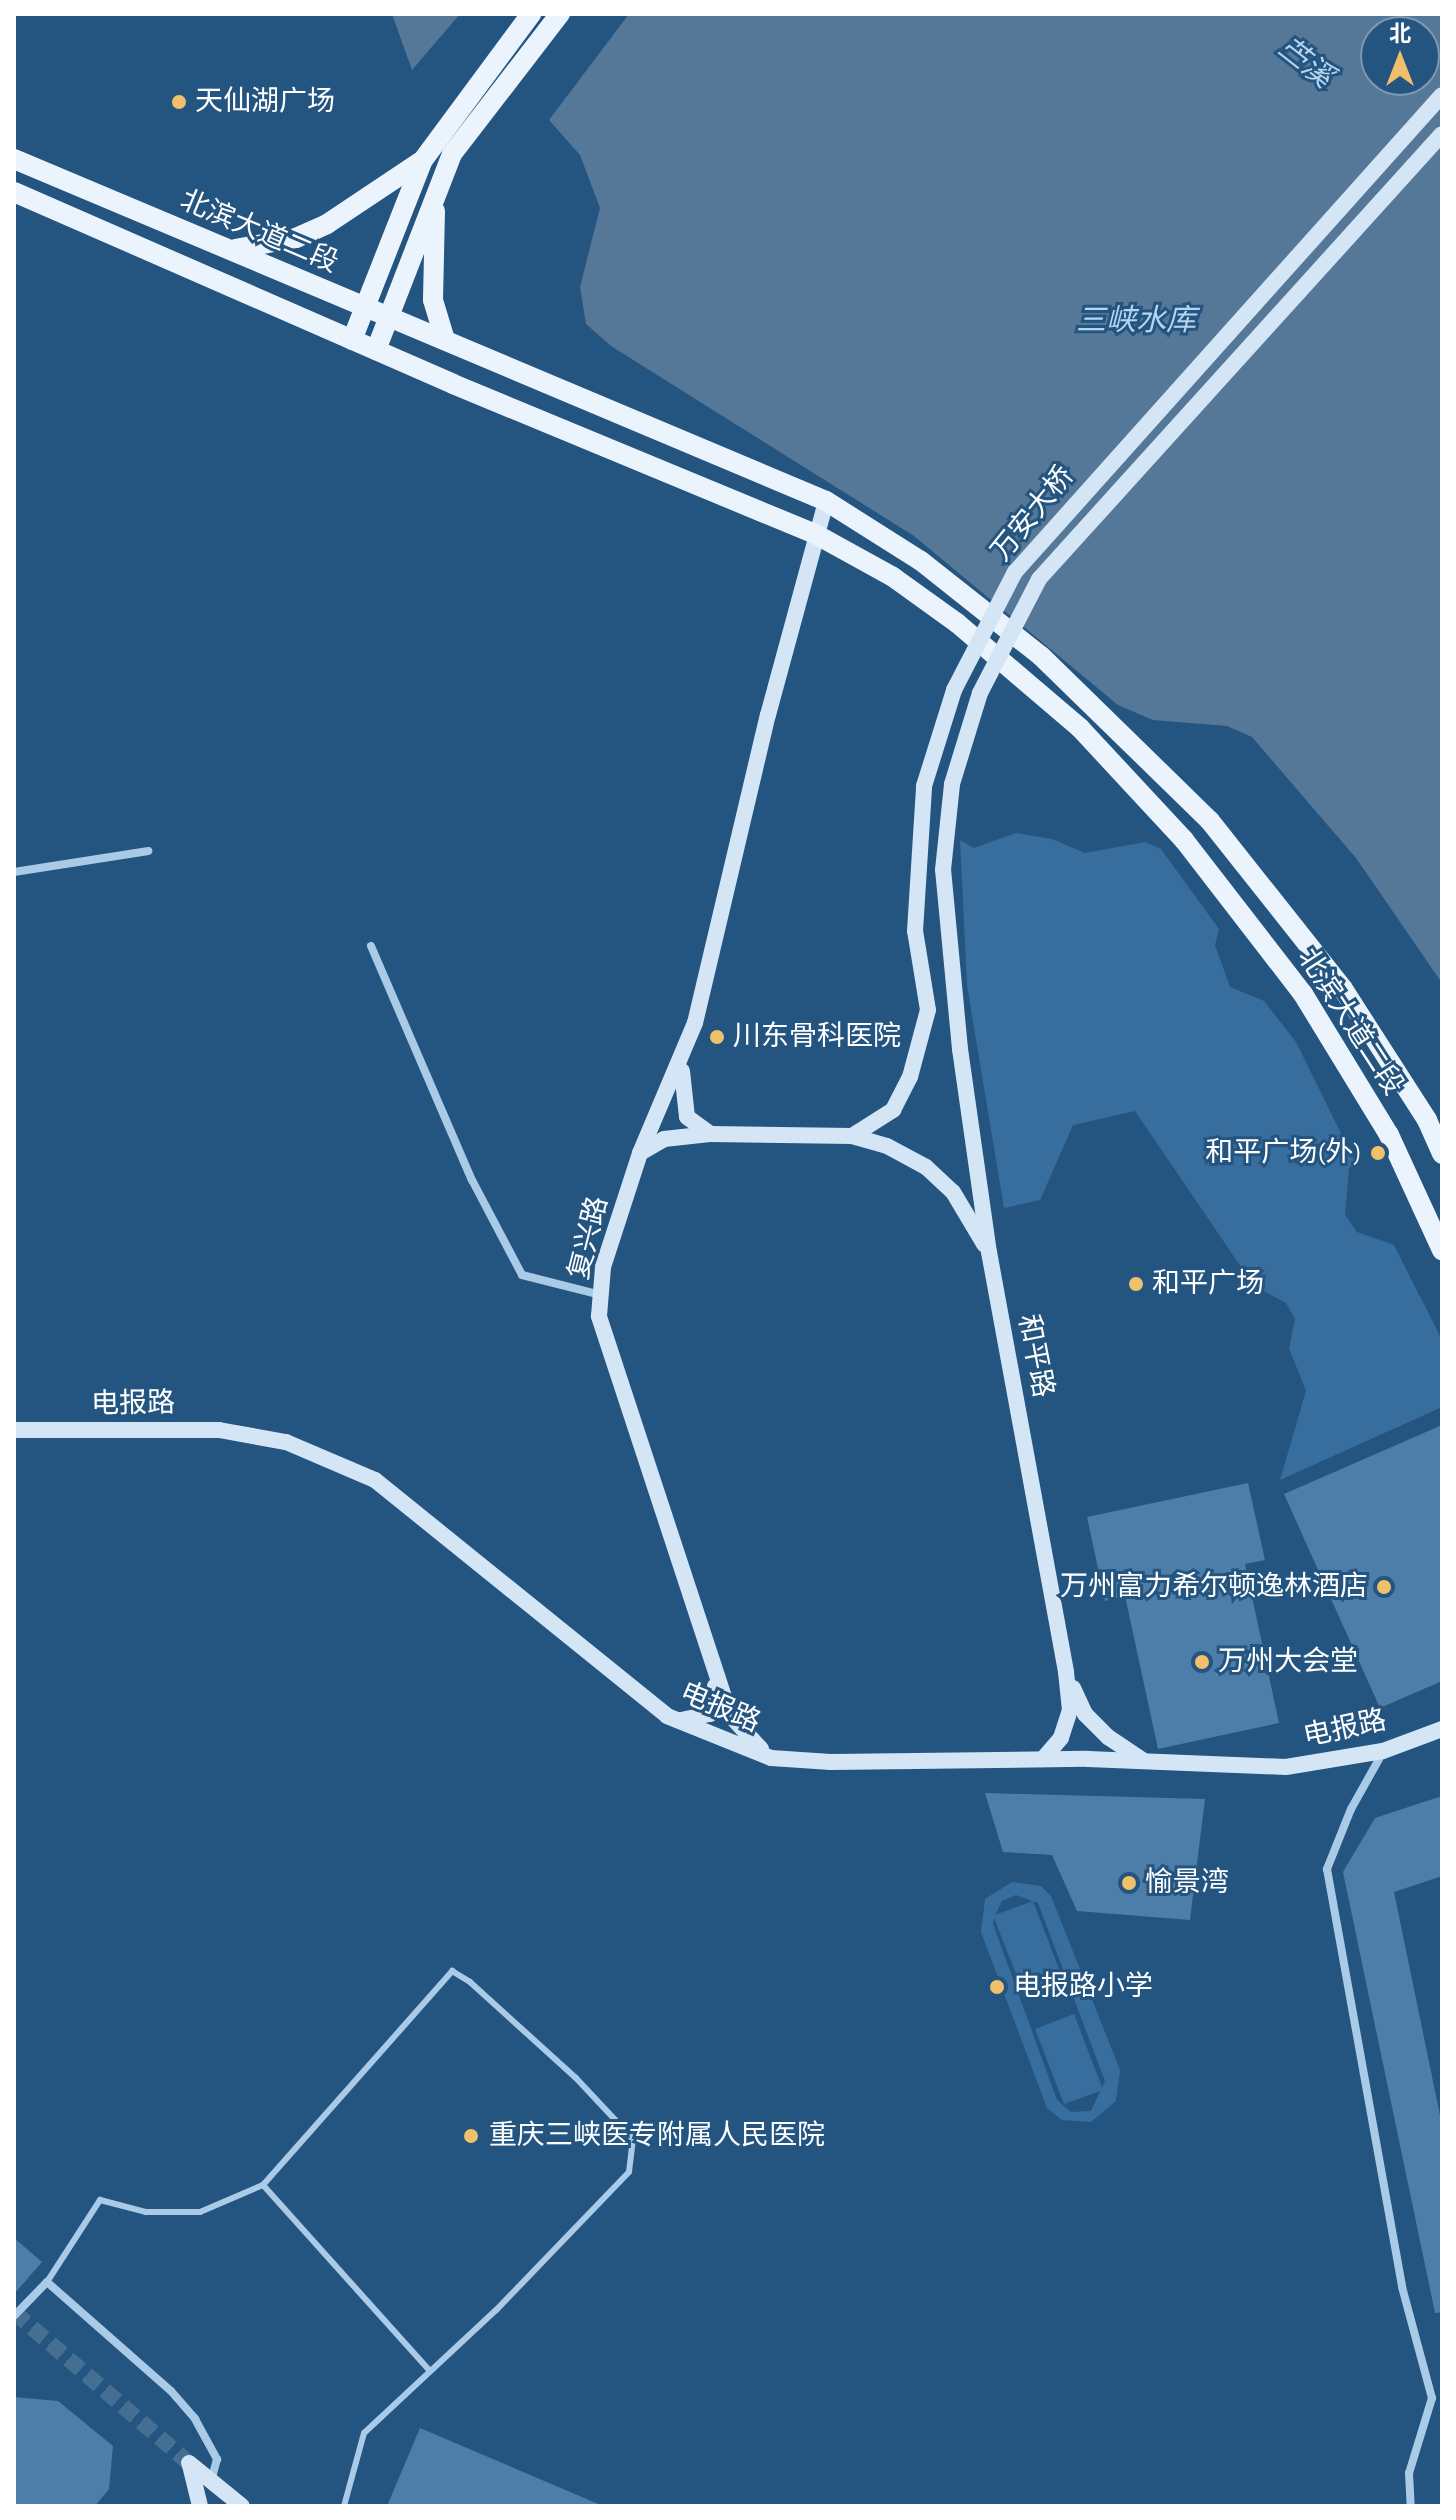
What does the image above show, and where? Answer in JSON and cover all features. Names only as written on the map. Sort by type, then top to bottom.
[{"type":"main road","points":[[352,340],[423,160],[531,14]]},
{"type":"main road","points":[[14,192],[376,350],[440,180],[465,136],[560,14]]},
{"type":"main road","name":"万安大桥","points":[[852,1136],[893,1110],[910,1077],[928,1010],[915,931],[924,786],[954,690],[1015,572],[1442,95]]},
{"type":"main road","name":"万安大桥","points":[[960,1049],[943,870],[952,784],[980,693],[1039,579],[1442,134]]},
{"type":"main road","name":"北滨大道二段","points":[[14,159],[826,501],[921,561],[1041,656],[1210,821],[1343,989],[1427,1120],[1442,1154]]},
{"type":"main road","points":[[228,249],[296,238],[338,217],[423,160]]},
{"type":"main road","points":[[440,180],[431,272],[445,340]]},
{"type":"main road","name":"北滨大道二段","points":[[376,350],[817,535],[893,577],[1019,672],[1080,728],[1184,840],[1311,1007],[1389,1135],[1442,1250]]},
{"type":"main road","name":"复兴路","points":[[771,1758],[730,1715],[599,1316],[603,1267],[640,1153],[683,1058],[768,715],[826,501]]},
{"type":"main road","name":"和平路","points":[[960,1049],[989,1252],[1066,1672],[1070,1710],[1061,1738],[1043,1759]]},
{"type":"main road","points":[[683,1058],[680,1093],[687,1117],[710,1134]]},
{"type":"main road","points":[[640,1153],[664,1139],[710,1134],[852,1136],[887,1146],[926,1167],[953,1192],[989,1252]]},
{"type":"main road","name":"电报路","points":[[14,1430],[219,1430],[286,1442],[375,1480],[674,1719],[771,1758],[831,1762],[1043,1759],[1286,1767],[1383,1751],[1442,1729]]},
{"type":"main road","points":[[674,1719],[696,1720],[710,1714],[717,1703],[714,1672]]},
{"type":"main road","name":"和平路","points":[[1066,1672],[1085,1714],[1108,1737],[1147,1762]]},
{"type":"main road","points":[[200,2506],[189,2463],[242,2506]]},
{"type":"street","points":[[14,872],[148,851]]},
{"type":"street","points":[[371,946],[472,1180],[522,1275],[601,1295]]},
{"type":"street","points":[[1383,1751],[1351,1809],[1327,1869],[1402,2287],[1432,2398],[1409,2473],[1411,2506]]},
{"type":"street","points":[[14,2316],[47,2282],[171,2391],[195,2419],[217,2459],[211,2482]]},
{"type":"lane","points":[[47,2282],[100,2200],[146,2212],[200,2212],[263,2185],[452,1971],[576,2078],[633,2139],[629,2172],[364,2433],[344,2506]]},
{"type":"lane","points":[[263,2185],[430,2371]]},
{"type":"shaded area","points":[[1016,833],[1052,839],[1085,853],[1145,842],[1161,849],[1219,929],[1215,945],[1230,987],[1264,1001],[1296,1042],[1355,1162],[1349,1168],[1345,1215],[1357,1232],[1394,1245],[1442,1340],[1442,1407],[1280,1480],[1306,1391],[1289,1348],[1295,1319],[1286,1303],[1254,1286],[1135,1111],[1073,1125],[1040,1200],[1004,1208],[967,985],[960,840],[974,848]]},
{"type":"shaded area","points":[[1012,1882],[1041,1886],[1051,1896],[1120,2070],[1116,2101],[1091,2122],[1062,2120],[1047,2108],[981,1932],[985,1899]],"holes":[[[1016,1895],[1033,1901],[995,1915],[1002,1901]],[[1033,1901],[1038,1903],[1105,2081],[1091,2111],[1071,2112],[1057,2100],[993,1924],[994,1918],[1023,1992],[1062,1977]]]},
{"type":"shaded area","points":[[1074,2014],[1103,2090],[1064,2104],[1035,2029]]},
{"type":"water","points":[[392,14],[460,14],[412,70]]},
{"type":"water","name":"三峡水库","points":[[629,14],[1442,14],[1442,983],[1356,858],[1252,737],[1227,726],[1153,720],[1118,705],[914,536],[611,346],[586,324],[580,287],[600,208],[580,155],[549,120]]},
{"type":"building","name":"万州富力希尔顿逸林酒店","points":[[1442,1425],[1442,1681],[1380,1708],[1284,1494]]},
{"type":"building","name":"万州大会堂","points":[[1248,1483],[1265,1560],[1245,1564],[1279,1723],[1158,1749],[1125,1596],[1105,1601],[1087,1517]]},
{"type":"building","name":"愉景湾","points":[[985,1793],[1205,1799],[1190,1920],[1077,1911],[1052,1855],[1003,1852]]},
{"type":"building","points":[[1442,1796],[1442,1876],[1394,1892],[1442,2125],[1442,2312],[1435,2313],[1343,1872],[1375,1818]]},
{"type":"building","points":[[14,2238],[42,2262],[14,2294]]},
{"type":"building","points":[[14,2397],[58,2401],[113,2446],[109,2489],[95,2506],[14,2506]]},
{"type":"building","points":[[420,2428],[603,2506],[387,2506]]},
{"type":"tunnel","points":[[14,2312],[189,2463]]},
{"type":"place","name":"天仙湖广场","points":[[179,102]]},
{"type":"place","name":"川东骨科医院","points":[[717,1037]]},
{"type":"place","name":"和平广场(外)","points":[[1378,1153]]},
{"type":"place","name":"和平广场","points":[[1136,1284]]},
{"type":"place","name":"万州富力希尔顿逸林酒店","points":[[1384,1587]]},
{"type":"place","name":"万州大会堂","points":[[1202,1662]]},
{"type":"place","name":"愉景湾","points":[[1129,1883]]},
{"type":"place","name":"电报路小学","points":[[997,1987]]},
{"type":"place","name":"重庆三峡医专附属人民医院","points":[[471,2136]]},
{"type":"water label","name":"苎溪","points":[[1305,63]]}]
